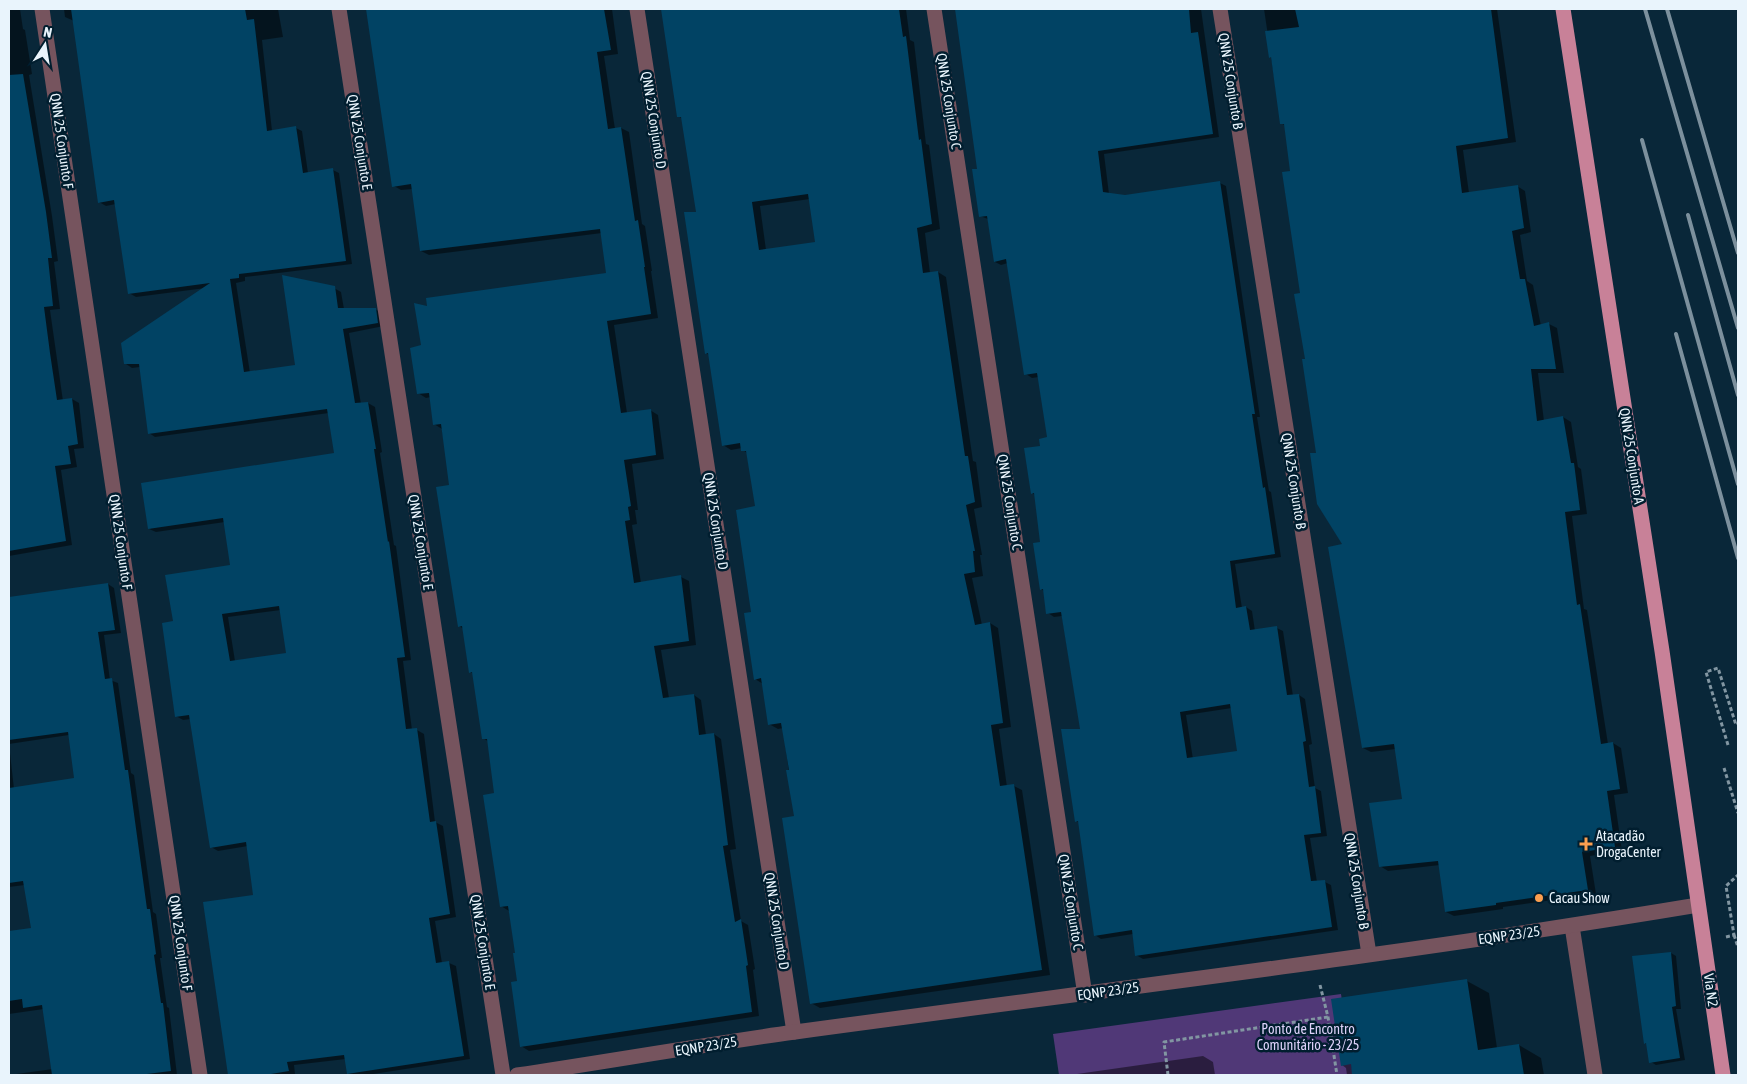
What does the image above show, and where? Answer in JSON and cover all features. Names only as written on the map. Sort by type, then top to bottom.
[{"type":"main road","name":"QNN 25 Conjunto A","points":[[1563,9],[1662,651],[1698,905]]},
{"type":"main road","name":"Via N2","points":[[1698,905],[1723,1075]]},
{"type":"street","name":"QNN 25 Conjunto F","points":[[42,9],[200,1075]]},
{"type":"street","name":"QNN 25 Conjunto E","points":[[339,9],[503,1075]]},
{"type":"street","name":"QNN 25 Conjunto D","points":[[637,9],[794,1032]]},
{"type":"street","name":"QNN 25 Conjunto C","points":[[934,9],[1085,995]]},
{"type":"street","name":"QNN 25 Conjunto B","points":[[1220,9],[1368,954]]},
{"type":"street","name":"EQNP 23/25","points":[[517,1075],[794,1032],[1085,995],[1572,926],[1698,905]]},
{"type":"street","points":[[1572,926],[1595,1075]]},
{"type":"path","points":[[1728,745],[1706,672],[1718,668],[1736,725],[1738,724]]},
{"type":"path","points":[[1724,768],[1738,813]]},
{"type":"path","points":[[1738,875],[1726,886],[1734,935],[1738,947]]},
{"type":"path","points":[[1704,942],[1734,935]]},
{"type":"path","points":[[1314,962],[1328,1017],[1337,1075]]},
{"type":"path","points":[[1168,1075],[1164,1042],[1328,1017]]},
{"type":"green space","name":"Ponto de Encontro Comunitário - 23/25","points":[[1341,994],[1353,1075],[1059,1075],[1053,1034]]},
{"type":"building","points":[[71,9],[245,9],[247,20],[254,19],[267,131],[296,126],[303,173],[333,168],[346,261],[239,274],[239,278],[230,279],[244,372],[295,365],[282,275],[335,286],[338,308],[376,308],[378,323],[343,329],[355,403],[368,402],[376,449],[374,449],[405,657],[397,658],[406,729],[417,728],[430,822],[436,821],[450,914],[429,918],[436,963],[449,961],[464,1056],[347,1074],[344,1055],[287,1062],[289,1071],[265,1075],[228,1075],[203,902],[253,895],[246,842],[210,848],[189,715],[175,717],[162,623],[173,621],[165,575],[230,565],[223,518],[148,529],[141,483],[334,453],[327,409],[148,434],[139,364],[124,364],[121,343],[210,283],[128,294],[114,200],[98,203]],"holes":[[[279,606],[286,653],[230,661],[222,614]]]},
{"type":"building","points":[[366,9],[604,9],[611,50],[597,52],[608,129],[621,127],[635,221],[638,220],[651,314],[607,321],[621,413],[651,409],[656,455],[624,460],[631,506],[628,507],[630,520],[625,521],[634,583],[681,575],[689,641],[654,646],[663,698],[694,694],[699,735],[714,733],[728,845],[723,846],[735,922],[741,919],[748,965],[746,966],[752,1012],[520,1047],[511,982],[517,981],[513,953],[515,953],[508,906],[500,907],[483,795],[494,793],[487,739],[482,739],[472,672],[469,673],[462,626],[458,627],[436,487],[449,485],[441,424],[433,425],[429,393],[417,394],[410,348],[421,345],[414,303],[427,306],[426,298],[606,273],[600,229],[420,251],[411,184],[392,187]]},
{"type":"building","points":[[661,9],[899,9],[903,37],[906,36],[932,224],[917,228],[923,273],[938,271],[965,456],[968,456],[975,502],[966,505],[975,551],[973,551],[975,572],[964,574],[975,625],[990,622],[1003,723],[991,725],[1000,786],[1014,784],[1042,970],[810,1004],[782,818],[794,816],[786,770],[789,770],[781,723],[768,725],[761,678],[754,680],[744,613],[751,612],[736,510],[755,506],[746,451],[741,451],[740,443],[722,446],[708,353],[705,354],[684,212],[696,212],[681,117],[677,117]],"holes":[[[808,194],[815,242],[759,250],[752,202]]]},
{"type":"building","points":[[955,9],[1189,9],[1191,33],[1198,32],[1213,134],[1098,151],[1103,192],[1125,195],[1220,181],[1255,414],[1252,414],[1275,554],[1230,561],[1236,608],[1246,606],[1250,630],[1277,626],[1287,695],[1299,694],[1306,741],[1303,742],[1309,787],[1315,786],[1321,833],[1304,835],[1311,881],[1325,880],[1332,927],[1135,956],[1132,930],[1094,936],[1078,821],[1075,822],[1061,729],[1080,729],[1061,612],[1046,614],[1043,589],[1040,590],[1033,543],[1040,542],[1034,493],[1031,494],[1024,448],[1040,446],[1039,439],[1047,437],[1037,373],[1024,375],[1006,259],[994,262],[987,216],[979,217],[972,169],[977,169]],"holes":[[[1230,704],[1237,751],[1187,758],[1180,712]]]},
{"type":"building","points":[[1295,9],[1491,9],[1508,138],[1456,146],[1462,193],[1518,185],[1524,228],[1512,231],[1520,279],[1525,279],[1534,326],[1549,322],[1556,369],[1531,369],[1537,421],[1563,416],[1571,463],[1574,463],[1580,510],[1565,512],[1577,605],[1580,604],[1601,744],[1613,742],[1620,789],[1607,791],[1615,847],[1582,852],[1588,890],[1445,912],[1438,861],[1379,867],[1369,803],[1402,799],[1394,744],[1362,748],[1328,547],[1342,544],[1317,504],[1310,453],[1316,453],[1302,359],[1305,359],[1294,294],[1300,293],[1282,172],[1290,171],[1284,124],[1280,124],[1271,57],[1269,58],[1265,31],[1299,27]]},
{"type":"building","points":[[23,74],[52,258],[48,258],[53,306],[44,307],[50,353],[57,400],[72,398],[78,444],[68,446],[71,464],[55,466],[66,541],[9,551],[9,75]]},
{"type":"building","points":[[108,583],[115,630],[98,632],[105,679],[112,678],[125,770],[128,770],[147,909],[150,909],[156,954],[154,955],[161,1003],[163,1003],[171,1071],[139,1075],[52,1075],[42,1005],[23,1008],[22,999],[9,1001],[9,931],[31,928],[23,881],[9,883],[9,788],[74,778],[68,732],[9,740],[9,597]]},
{"type":"building","points":[[1671,952],[1676,1006],[1672,1007],[1680,1058],[1649,1063],[1646,1043],[1644,1044],[1632,956]]},
{"type":"building","points":[[1467,979],[1478,1050],[1519,1044],[1524,1075],[1352,1075],[1351,1064],[1341,1066],[1331,999]]},
{"type":"railway","points":[[1645,9],[1738,328]]},
{"type":"railway","points":[[1667,9],[1738,253]]},
{"type":"railway","points":[[1642,140],[1738,484]]},
{"type":"railway","points":[[1688,215],[1738,395]]},
{"type":"railway","points":[[1676,334],[1738,558]]},
{"type":"place","name":"Atacadão DrogaCenter","points":[[1586,844]]},
{"type":"place","name":"Cacau Show","points":[[1539,898]]}]
